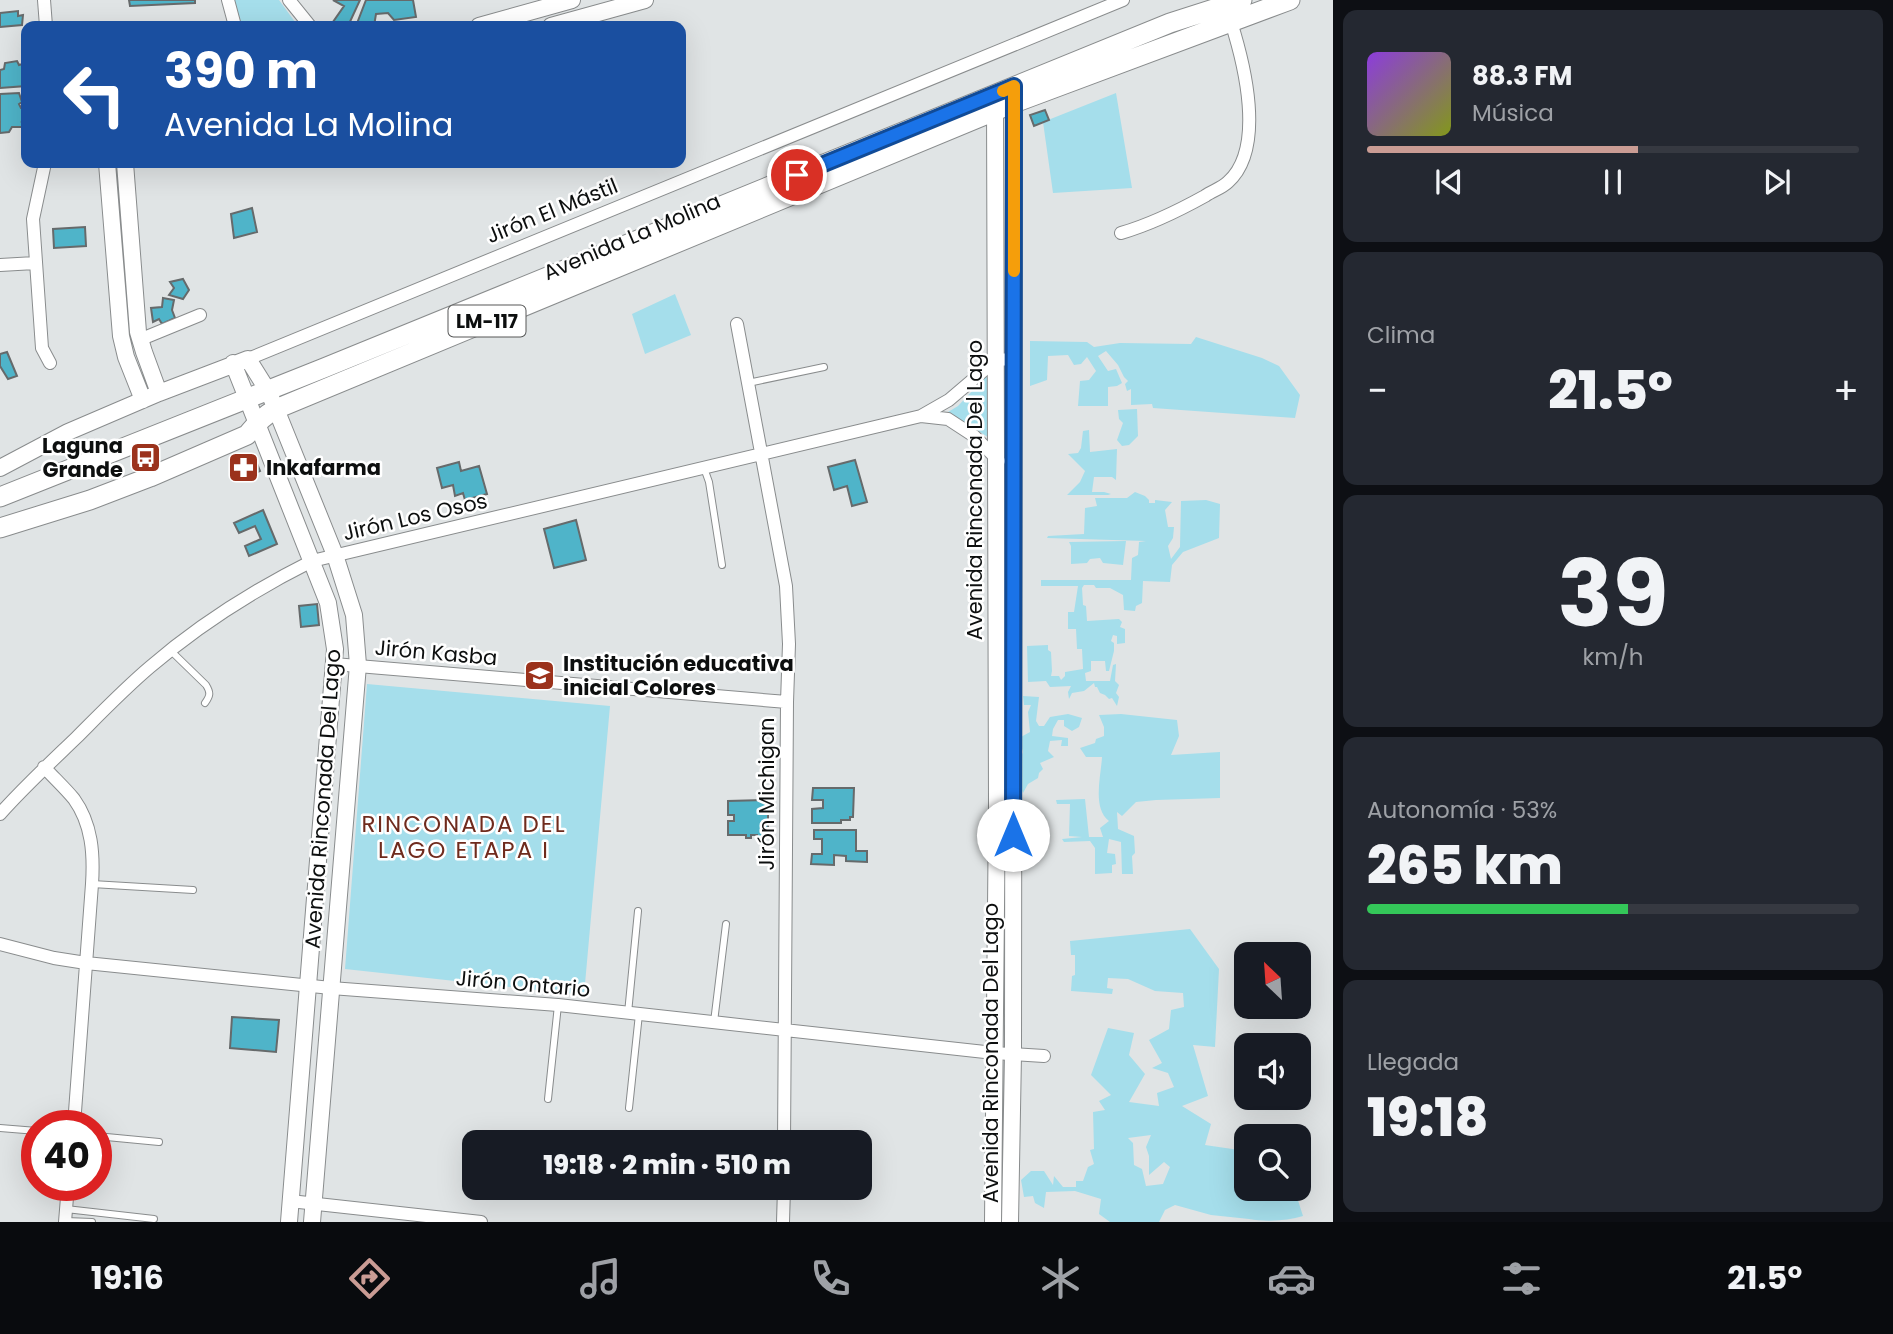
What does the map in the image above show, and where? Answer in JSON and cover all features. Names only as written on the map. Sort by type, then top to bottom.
[{"type":"main road","name":"Avenida La Molina","points":[[0,528],[150,477],[247,435],[268,413],[276,409],[720,225],[1170,23],[1241,0]]},
{"type":"main road","name":"Avenida La Molina","points":[[1014,94],[1290,0]]},
{"type":"main road","name":"Avenida La Molina","points":[[0,498],[624,246],[995,102]]},
{"type":"main road","points":[[624,246],[720,225]]},
{"type":"street","points":[[44,0],[46,21]]},
{"type":"street","points":[[228,0],[234,21]]},
{"type":"street","points":[[289,0],[306,21]]},
{"type":"street","points":[[570,21],[645,0]]},
{"type":"street","name":"Jirón El Mástil","points":[[0,468],[68,432],[159,393],[1123,0]]},
{"type":"street","points":[[560,21],[567,1]]},
{"type":"street","points":[[497,21],[567,1]]},
{"type":"street","points":[[1122,233],[1173,214],[1228,183],[1239,167],[1247,148],[1249,127],[1241,62],[1231,22]]},
{"type":"street","name":"Avenida Rinconada Del Lago","points":[[1010,1222],[1013,1054],[1014,94]]},
{"type":"street","name":"Avenida Rinconada Del Lago","points":[[993,1222],[998,803],[995,102]]},
{"type":"street","points":[[44,168],[33,219],[42,348],[50,363]]},
{"type":"street","points":[[107,168],[121,336],[143,400]]},
{"type":"street","points":[[125,168],[139,336],[159,393]]},
{"type":"street","points":[[996,241],[1013,241]]},
{"type":"street","points":[[0,265],[35,263]]},
{"type":"street","points":[[121,336],[139,336],[200,315]]},
{"type":"street","name":"Jirón Michigan","points":[[737,324],[786,586],[789,644],[786,702],[784,1130]]},
{"type":"street","points":[[996,360],[1013,359]]},
{"type":"street","name":"Jirón Los Osos","points":[[0,814],[44,767],[128,686],[170,650],[239,602],[312,561],[921,416],[949,400],[996,360]]},
{"type":"street","name":"Avenida Rinconada Del Lago","points":[[241,361],[268,391],[335,555],[354,615],[358,665],[312,1222]]},
{"type":"street","name":"Avenida Rinconada Del Lago","points":[[241,361],[247,399],[328,603],[335,649],[289,1222]]},
{"type":"street","name":"Jirón Los Osos","points":[[921,416],[948,419],[974,436],[996,460],[1012,466]]},
{"type":"street","name":"Jirón Kasba","points":[[334,664],[786,702]]},
{"type":"street","points":[[44,767],[75,800],[85,819],[91,842],[92,884],[75,1110]]},
{"type":"street","name":"Jirón Ontario","points":[[0,944],[86,963],[331,988],[558,1005],[994,1053],[1044,1056]]},
{"type":"street","points":[[783,1222],[784,1200]]},
{"type":"street","points":[[290,1201],[481,1222]]},
{"type":"lane","points":[[748,383],[824,367]]},
{"type":"lane","points":[[704,468],[709,482],[722,565]]},
{"type":"lane","points":[[170,650],[206,685],[210,697],[205,703]]},
{"type":"lane","points":[[92,884],[193,890]]},
{"type":"lane","points":[[629,1108],[638,911]]},
{"type":"lane","points":[[714,1022],[726,924]]},
{"type":"lane","points":[[548,1099],[558,1005]]},
{"type":"lane","points":[[0,1128],[21,1130]]},
{"type":"lane","points":[[112,1138],[159,1142]]},
{"type":"lane","points":[[65,1217],[153,1219]]},
{"type":"lane","points":[[65,1217],[92,1222]]},
{"type":"shaded area","points":[[234,0],[279,0],[294,21],[240,21]]},
{"type":"shaded area","points":[[1116,93],[1132,188],[1053,193],[1043,122]]},
{"type":"shaded area","points":[[675,294],[691,335],[645,354],[632,314]]},
{"type":"shaded area","points":[[1196,337],[1279,366],[1300,395],[1295,418],[1153,408],[1152,404],[1131,405],[1131,389],[1127,391],[1125,384],[1128,381],[1106,351],[1098,356],[1108,371],[1116,369],[1122,383],[1108,387],[1108,406],[1078,406],[1080,381],[1089,380],[1096,371],[1087,357],[1081,364],[1074,365],[1068,355],[1048,356],[1047,380],[1030,386],[1030,341],[1087,342],[1094,347],[1120,343],[1191,344]]},
{"type":"shaded area","points":[[991,371],[991,439],[948,412],[958,406]]},
{"type":"shaded area","points":[[1137,409],[1138,436],[1129,445],[1122,446],[1117,440],[1123,423],[1119,419],[1118,410]]},
{"type":"shaded area","points":[[1089,430],[1090,452],[1117,449],[1116,480],[1112,477],[1094,477],[1092,492],[1111,494],[1108,495],[1067,495],[1080,482],[1085,471],[1068,454],[1078,453],[1083,431]]},
{"type":"shaded area","points":[[1135,492],[1145,496],[1149,503],[1155,503],[1155,500],[1172,502],[1165,510],[1168,527],[1174,527],[1173,538],[1168,546],[1171,559],[1180,547],[1181,501],[1206,500],[1220,504],[1219,538],[1183,552],[1172,565],[1170,582],[1143,581],[1142,603],[1136,606],[1135,611],[1124,610],[1123,595],[1110,588],[1084,585],[1082,588],[1087,621],[1119,619],[1122,622],[1120,627],[1125,629],[1125,643],[1117,644],[1117,636],[1113,635],[1111,641],[1114,643],[1114,651],[1109,671],[1106,671],[1105,661],[1091,661],[1091,671],[1085,673],[1086,681],[1110,681],[1113,665],[1116,664],[1115,681],[1119,685],[1116,693],[1119,697],[1117,706],[1112,698],[1100,693],[1094,683],[1084,691],[1072,693],[1069,699],[1071,686],[1050,687],[1046,681],[1028,682],[1027,646],[1048,645],[1051,652],[1051,676],[1059,676],[1061,680],[1065,672],[1083,669],[1082,649],[1077,649],[1076,629],[1068,629],[1068,612],[1074,612],[1078,586],[1041,586],[1041,580],[1131,580],[1132,558],[1138,555],[1139,542],[1146,541],[1047,538],[1048,536],[1084,534],[1085,508],[1097,506],[1095,498],[1127,498]]},
{"type":"shaded area","points":[[1126,541],[1123,565],[1103,563],[1100,558],[1090,559],[1087,563],[1071,564],[1069,542]]},
{"type":"shaded area","points":[[367,684],[610,706],[584,995],[345,969]]},
{"type":"shaded area","points":[[1023,696],[1039,697],[1036,721],[1039,726],[1044,726],[1050,717],[1068,714],[1082,718],[1079,727],[1072,731],[1064,726],[1064,720],[1058,720],[1052,736],[1068,738],[1068,746],[1061,746],[1062,740],[1050,741],[1048,751],[1054,757],[1040,763],[1043,769],[1038,778],[1028,784],[1023,793],[1019,767],[1023,752],[1019,738],[1030,732],[1028,712],[1031,705],[1024,705]]},
{"type":"shaded area","points":[[1121,714],[1177,720],[1179,736],[1171,755],[1220,752],[1220,798],[1136,802],[1122,816],[1117,812],[1118,829],[1134,836],[1133,874],[1122,874],[1121,842],[1109,839],[1107,853],[1115,854],[1116,864],[1112,865],[1112,873],[1095,874],[1095,848],[1090,841],[1064,842],[1062,839],[1082,837],[1069,836],[1070,804],[1057,804],[1056,800],[1085,799],[1089,837],[1103,837],[1100,828],[1109,821],[1099,800],[1102,757],[1086,757],[1080,748],[1095,743],[1096,739],[1104,736],[1099,715]]},
{"type":"shaded area","points":[[1190,929],[1219,969],[1215,1047],[1193,1045],[1208,1096],[1182,1106],[1211,1124],[1205,1145],[1234,1149],[1234,1201],[1298,1201],[1303,1216],[1283,1220],[1255,1220],[1211,1215],[1175,1205],[1165,1210],[1159,1222],[1110,1222],[1099,1214],[1101,1199],[1075,1191],[1046,1192],[1044,1208],[1035,1203],[1033,1196],[1024,1197],[1021,1180],[1031,1171],[1044,1171],[1053,1185],[1054,1176],[1063,1187],[1076,1187],[1076,1181],[1083,1181],[1088,1167],[1094,1164],[1090,1150],[1094,1149],[1093,1112],[1105,1110],[1099,1101],[1111,1095],[1091,1075],[1108,1028],[1134,1033],[1129,1055],[1145,1074],[1129,1102],[1159,1106],[1157,1093],[1174,1087],[1168,1073],[1152,1068],[1162,1063],[1149,1040],[1169,1029],[1171,1010],[1184,1007],[1183,993],[1155,991],[1128,979],[1108,978],[1107,988],[1113,989],[1112,994],[1071,991],[1072,976],[1075,975],[1075,955],[1071,955],[1070,941]],"holes":[[[1151,1135],[1146,1147],[1149,1175],[1164,1162],[1170,1167],[1163,1184],[1146,1186],[1142,1169],[1134,1165],[1133,1143],[1128,1138]]]},
{"type":"building","points":[[129,0],[195,0],[195,3],[130,6]]},
{"type":"building","points":[[333,0],[360,0],[350,21],[334,21],[344,6]]},
{"type":"building","points":[[366,0],[413,0],[416,17],[394,20],[388,13],[376,14],[375,21],[358,21]]},
{"type":"building","points":[[18,11],[18,16],[23,15],[21,25],[0,27],[0,13]]},
{"type":"building","points":[[17,61],[21,64],[21,86],[0,88],[0,70],[4,69],[5,63]]},
{"type":"building","points":[[19,93],[21,127],[12,127],[9,132],[0,133],[0,94]]},
{"type":"building","points":[[1045,110],[1049,120],[1034,126],[1030,115]]},
{"type":"building","points":[[252,208],[257,232],[234,238],[231,214]]},
{"type":"building","points":[[85,227],[86,246],[54,248],[53,229]]},
{"type":"building","points":[[183,279],[189,290],[183,299],[169,295],[174,288],[170,282]]},
{"type":"building","points":[[163,298],[174,300],[172,310],[175,318],[162,324],[159,319],[153,322],[151,308],[162,307]]},
{"type":"building","points":[[7,352],[17,376],[8,379],[0,366],[0,354]]},
{"type":"building","points":[[254,456],[260,471],[253,474],[245,458]]},
{"type":"building","name":"Inkafarma","points":[[245,458],[253,474],[241,479],[234,462]]},
{"type":"building","points":[[855,460],[867,502],[852,506],[847,486],[834,490],[828,467]]},
{"type":"building","points":[[459,462],[461,471],[479,466],[487,494],[465,500],[463,493],[455,496],[453,485],[442,488],[437,468]]},
{"type":"building","points":[[263,510],[277,544],[249,556],[245,546],[261,539],[255,526],[239,533],[234,523]]},
{"type":"building","points":[[576,520],[586,560],[554,568],[544,529]]},
{"type":"building","points":[[317,604],[319,625],[301,627],[299,606]]},
{"type":"building","points":[[813,788],[854,788],[853,817],[850,817],[850,820],[841,820],[841,823],[812,823],[812,809],[823,808],[823,800],[812,800]]},
{"type":"building","points":[[768,800],[768,837],[728,835],[728,821],[734,821],[734,815],[728,815],[728,801]]},
{"type":"building","points":[[814,830],[856,830],[856,851],[867,851],[867,862],[846,861],[846,856],[834,855],[834,865],[811,864],[812,854],[822,854],[822,839],[814,839]]},
{"type":"building","points":[[232,1017],[279,1020],[276,1052],[230,1048]]},
{"type":"slow traffic","points":[[1003,91],[1014,86],[1014,271]]},
{"type":"place","name":"Laguna Grande","points":[[146,458]]},
{"type":"place","name":"Inkafarma","points":[[243,468]]},
{"type":"place","name":"Institución educativa inicial Colores","points":[[540,676]]},
{"type":"district","name":"RINCONADA DEL LAGO ETAPA I","points":[[464,837]]},
{"type":"route","points":[[797,175],[1014,86],[1013,835]]}]
